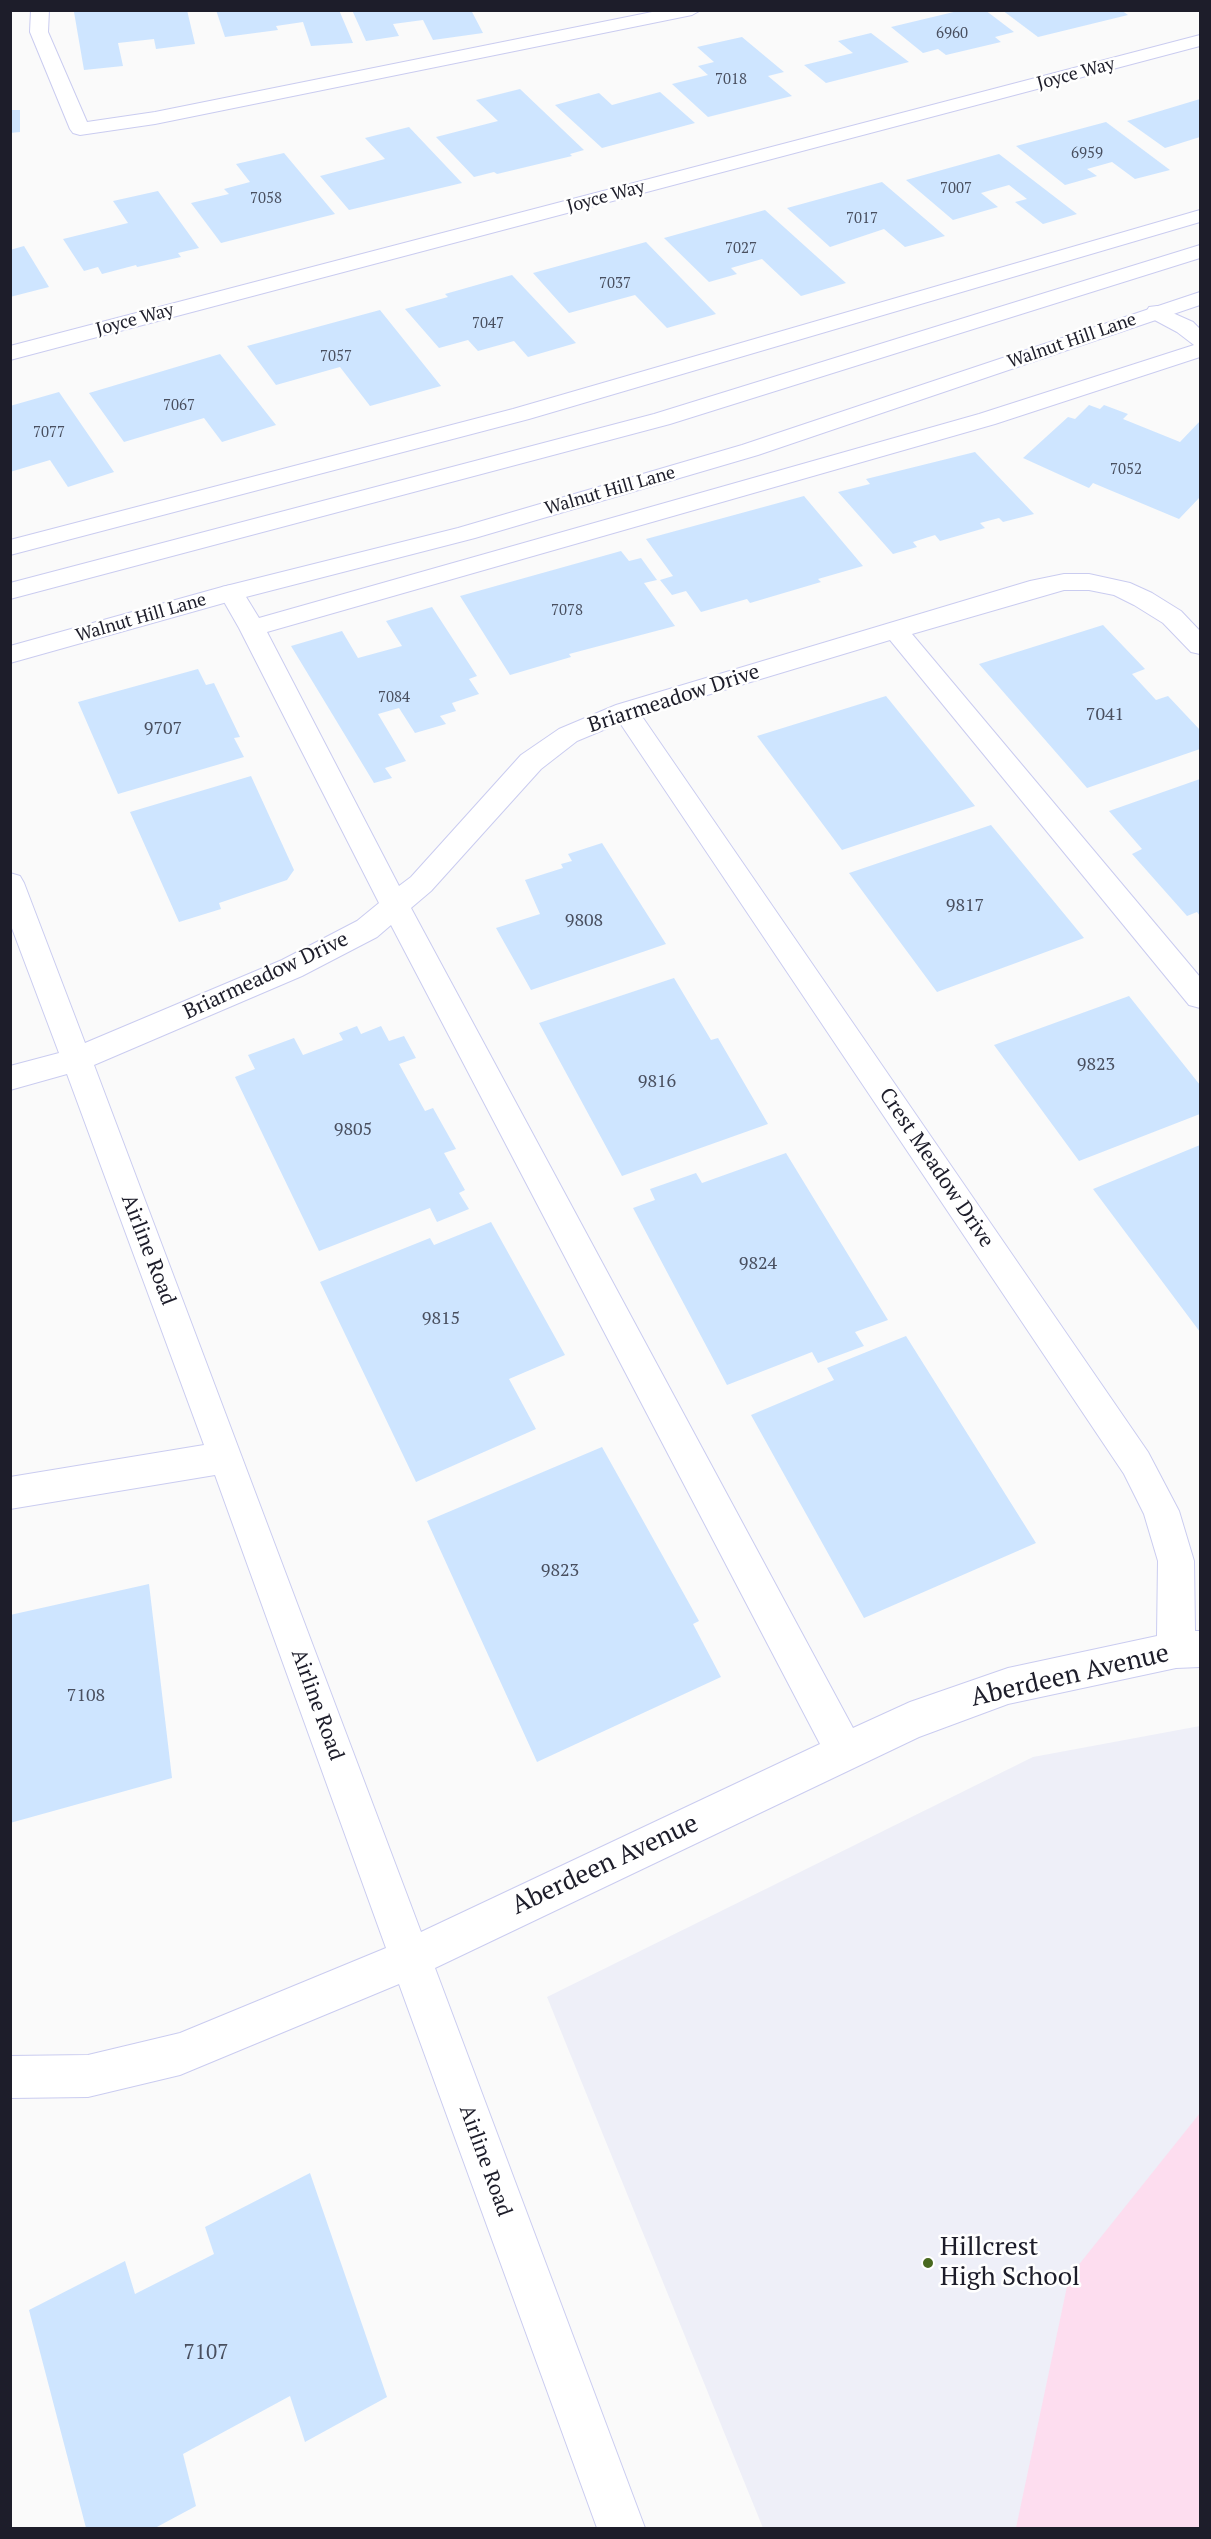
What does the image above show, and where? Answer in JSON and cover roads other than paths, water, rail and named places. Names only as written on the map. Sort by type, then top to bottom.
[{"type":"street","points":[[40,10],[39,32],[80,129],[155,118],[692,10]]},
{"type":"street","name":"Joyce Way","points":[[10,353],[1200,41]]},
{"type":"street","points":[[10,548],[521,414],[1200,216]]},
{"type":"street","points":[[10,591],[662,419],[1200,251]]},
{"type":"street","name":"Walnut Hill Lane","points":[[10,655],[231,593],[466,532],[750,450],[1200,298]]},
{"type":"street","points":[[1157,312],[1185,327],[1200,340]]},
{"type":"street","points":[[252,628],[987,419],[1200,350]]},
{"type":"street","name":"Briarmeadow Drive","points":[[10,1078],[76,1060],[292,968],[367,929],[394,904],[421,884],[531,762],[568,735],[625,711],[1038,587],[1064,582],[1089,582],[1121,589],[1143,599],[1172,617],[1200,646]]},
{"type":"street","points":[[231,593],[252,628],[394,904],[845,1752]]},
{"type":"street","points":[[895,630],[1200,998]]},
{"type":"street","name":"Crest Meadow Drive","points":[[625,711],[1136,1463],[1161,1511],[1176,1561],[1188,1649]]},
{"type":"street","name":"Airline Road","points":[[10,883],[226,1457],[409,1959],[621,2529]]},
{"type":"street","points":[[10,1493],[226,1457]]},
{"type":"street","name":"Aberdeen Avenue","points":[[10,2077],[88,2076],[180,2054],[409,1959],[910,1721],[1008,1686],[1188,1649]]},
{"type":"place","name":"Hillcrest High School","points":[[928,2263]]}]
